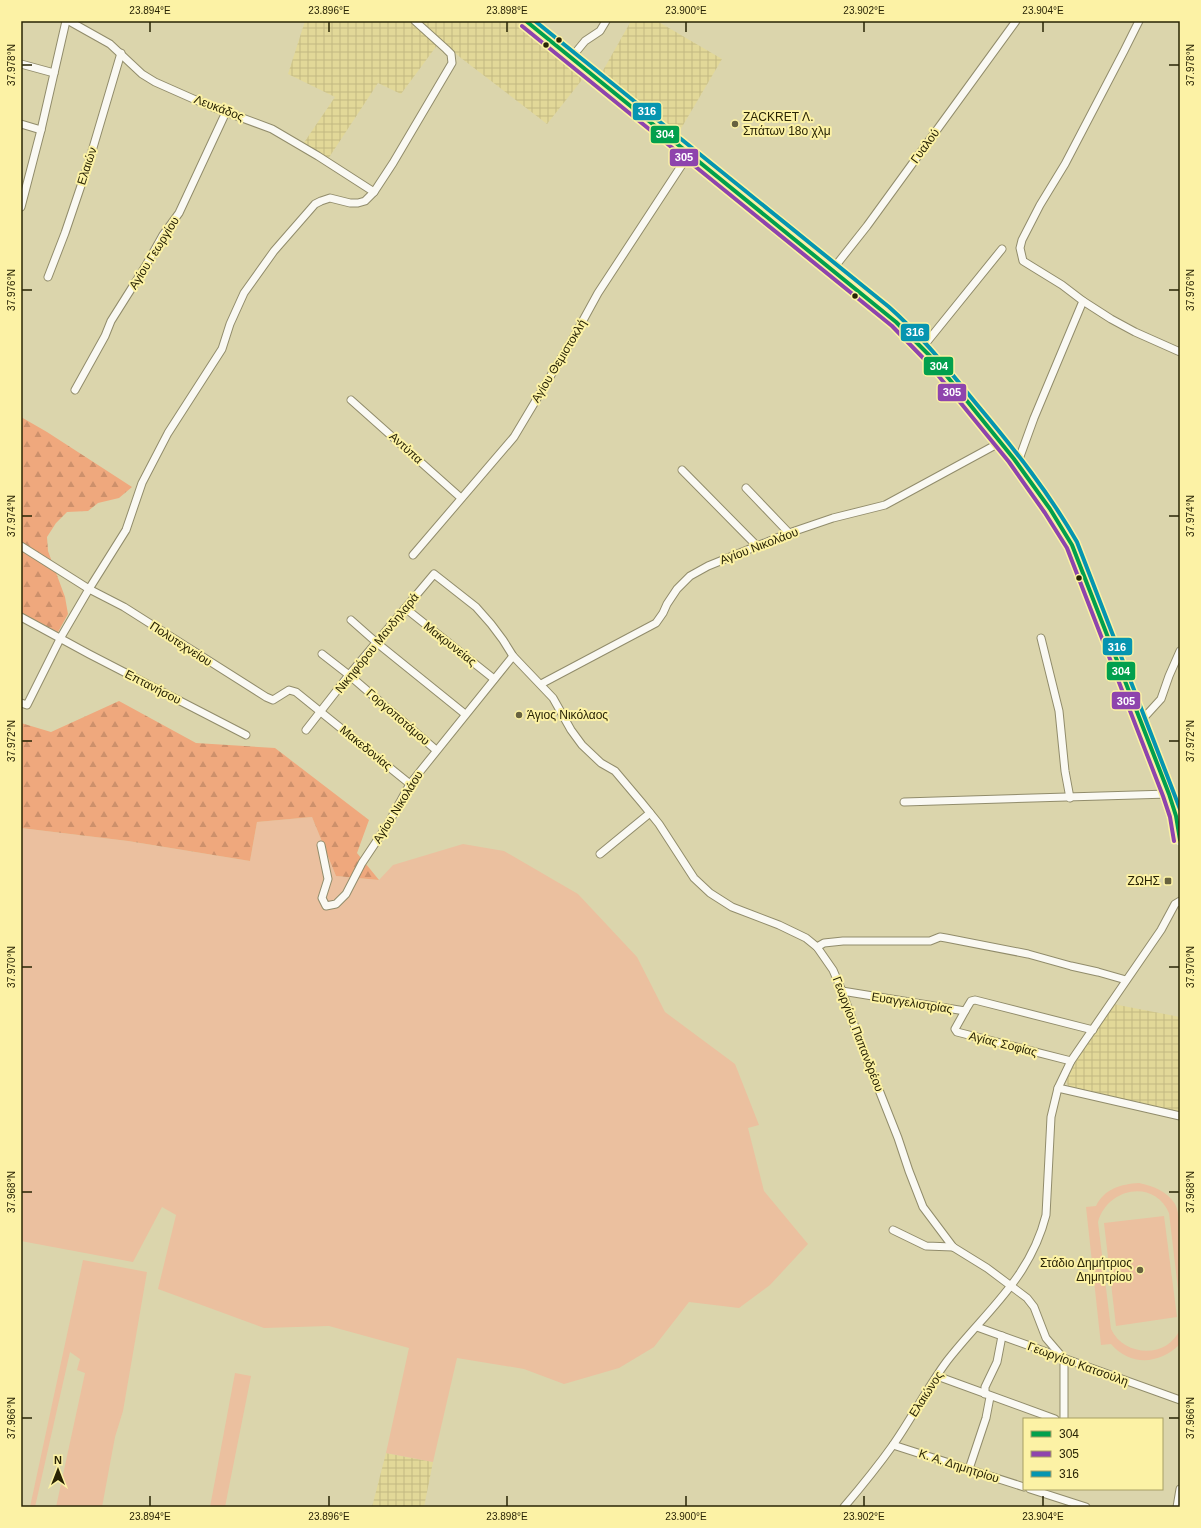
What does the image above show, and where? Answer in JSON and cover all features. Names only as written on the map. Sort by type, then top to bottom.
[{"type":"main road","points":[[526,21],[896,321],[922,348],[1018,462],[1053,512],[1072,545],[1169,794],[1176,816],[1180,840]]},
{"type":"street","name":"Λευκάδος","points":[[67,21],[110,44],[142,74],[155,82],[226,112],[254,121],[272,129],[318,156],[374,192]]},
{"type":"street","points":[[21,207],[67,21]]},
{"type":"street","points":[[21,703],[27,705],[61,637],[126,530],[142,483],[168,433],[222,349],[230,324],[248,285],[274,251],[315,204],[330,198],[350,203],[358,203],[366,200],[374,192],[452,63],[450,54],[446,49],[415,21]]},
{"type":"street","points":[[571,58],[585,41],[600,31],[606,21]]},
{"type":"street","name":"Γυαλού","points":[[833,269],[867,226],[1016,21]]},
{"type":"street","points":[[1138,21],[1065,164],[1040,205],[1022,240],[1020,248],[1023,261],[1062,285],[1083,301],[1117,322],[1180,352]]},
{"type":"street","name":"Ελαιών","points":[[48,277],[87,168],[121,53]]},
{"type":"street","points":[[21,64],[54,73]]},
{"type":"street","name":"Αγίου Γεωργίου","points":[[75,390],[105,336],[111,321],[163,236],[179,213],[226,112]]},
{"type":"street","points":[[21,124],[41,130]]},
{"type":"street","name":"Αγίου Θεμιστοκλή","points":[[412,555],[435,531],[461,498],[514,437],[575,335],[598,293],[689,154]]},
{"type":"street","points":[[922,348],[1002,249]]},
{"type":"street","points":[[1018,462],[1034,418],[1083,301]]},
{"type":"street","name":"Αντύπα","points":[[351,400],[461,498]]},
{"type":"street","name":"Αγίου Νικολάου","points":[[541,684],[656,623],[677,589],[690,576],[708,566],[832,518],[884,505],[1001,442]]},
{"type":"street","points":[[682,470],[758,547]]},
{"type":"street","points":[[746,488],[789,534]]},
{"type":"street","name":"Πολυτεχνείου","points":[[21,546],[89,589],[124,607],[215,666],[273,700]]},
{"type":"street","name":"Γεωργίου Παπανδρέου","points":[[434,574],[476,607],[491,624],[504,640],[513,656],[553,698],[570,730],[582,745],[601,763],[615,771],[650,813],[694,878],[710,893],[732,907],[779,925],[806,938],[817,947],[833,970],[842,991],[923,1207],[953,1247],[1012,1286],[1027,1298],[1034,1307],[1046,1338],[1064,1359]]},
{"type":"street","name":"Νικηφόρου Μανδηλαρά","points":[[306,730],[322,712],[349,675],[434,574]]},
{"type":"street","name":"Μακρυνείας","points":[[405,608],[494,679]]},
{"type":"street","name":"Επτανήσου","points":[[21,617],[246,735]]},
{"type":"street","points":[[351,620],[377,643],[465,714]]},
{"type":"street","points":[[1041,638],[1059,711],[1065,771],[1070,798]]},
{"type":"street","points":[[1140,722],[1161,699],[1180,651]]},
{"type":"street","name":"Γοργοποτάμου","points":[[322,654],[349,675],[436,750]]},
{"type":"street","name":"Αγίου Νικολάου","points":[[322,845],[328,879],[322,898],[326,906],[336,904],[346,894],[362,863],[388,824],[410,784],[513,656]]},
{"type":"street","name":"Μακεδονίας","points":[[273,700],[288,690],[296,692],[410,784]]},
{"type":"street","points":[[904,802],[1169,794]]},
{"type":"street","points":[[600,854],[650,813]]},
{"type":"street","name":"Ελαιώνος","points":[[844,1507],[893,1445],[947,1362],[1012,1286],[1022,1271],[1042,1229],[1046,1215],[1051,1117],[1058,1088],[1071,1060],[1093,1030],[1160,930],[1175,904],[1180,901]]},
{"type":"street","points":[[817,947],[824,943],[843,941],[930,941],[940,937],[1028,954],[1126,980]]},
{"type":"street","name":"Ευαγγελιστρίας","points":[[842,991],[965,1011],[971,1001],[975,1000],[1093,1030]]},
{"type":"street","name":"Αγίας Σοφίας","points":[[965,1011],[955,1029],[957,1032],[1071,1060]]},
{"type":"street","points":[[1058,1088],[1180,1116]]},
{"type":"street","points":[[893,1230],[926,1246],[953,1247]]},
{"type":"street","name":"Γεωργίου Κατσούλη","points":[[977,1327],[1180,1400]]},
{"type":"street","points":[[969,1469],[986,1418],[988,1396],[985,1387],[997,1362],[1002,1336]]},
{"type":"street","points":[[1064,1359],[1064,1418]]},
{"type":"street","points":[[937,1376],[1051,1418]]},
{"type":"street","name":"Κ. Α. Δημητρίου","points":[[893,1445],[1023,1487]]},
{"type":"street","points":[[1177,1507],[1180,1489]]},
{"type":"street","points":[[1033,1490],[1086,1507]]},
{"type":"shaded area","points":[[305,21],[411,21],[438,44],[401,94],[378,83],[328,159],[303,144],[335,97],[288,74]]},
{"type":"shaded area","points":[[418,21],[517,21],[585,76],[547,124],[461,58]]},
{"type":"shaded area","points":[[631,21],[657,21],[722,59],[676,137],[601,74]]},
{"type":"shaded area","points":[[312,817],[336,876],[379,880],[393,865],[463,844],[504,851],[578,894],[637,957],[665,1012],[735,1064],[759,1125],[748,1128],[764,1191],[808,1244],[770,1285],[739,1308],[689,1302],[654,1347],[619,1368],[564,1384],[524,1369],[457,1358],[433,1462],[386,1453],[409,1348],[329,1326],[264,1328],[158,1289],[176,1215],[162,1207],[133,1262],[21,1241],[21,828],[128,841],[250,861],[257,822]]},
{"type":"shaded area","points":[[1113,1004],[1180,1017],[1180,1111],[1178,1113],[1068,1086],[1066,1080],[1079,1056]]},
{"type":"shaded area","points":[[1139,1183],[1164,1192],[1172,1199],[1178,1212],[1181,1238],[1180,1306],[1169,1213],[1162,1202],[1153,1195],[1142,1192],[1131,1192],[1120,1195],[1111,1201],[1103,1210],[1098,1222],[1111,1329],[1117,1338],[1126,1345],[1135,1349],[1146,1351],[1156,1350],[1166,1346],[1174,1339],[1180,1329],[1180,1344],[1164,1356],[1146,1360],[1127,1357],[1111,1344],[1101,1345],[1086,1207],[1096,1206],[1104,1195],[1114,1188]]},
{"type":"shaded area","name":"Στάδιο Δημήτριος Δημητρίου","points":[[1164,1216],[1177,1317],[1116,1326],[1104,1223]]},
{"type":"shaded area","points":[[83,1260],[147,1272],[123,1411],[115,1437],[102,1507],[56,1507],[85,1373],[77,1370],[80,1359],[70,1352],[35,1507],[30,1507]]},
{"type":"shaded area","points":[[235,1373],[251,1376],[225,1507],[210,1507]]},
{"type":"shaded area","points":[[386,1453],[433,1462],[424,1507],[372,1507]]},
{"type":"green space","points":[[21,417],[132,487],[119,498],[98,503],[88,511],[67,512],[56,523],[47,537],[48,551],[65,597],[68,614],[58,632],[21,613]]},
{"type":"green space","points":[[119,701],[196,743],[275,748],[369,820],[357,853],[379,880],[336,876],[312,817],[257,822],[250,861],[128,841],[21,828],[21,723],[51,732]]},
{"type":"transit line","name":"304","points":[[526,21],[896,322],[933,359],[1014,459],[1050,509],[1072,545],[1169,794],[1176,816],[1180,840]]},
{"type":"transit line","name":"316","points":[[535,21],[889,307],[925,343],[947,368],[1043,489],[1077,542],[1180,809]]},
{"type":"transit line","name":"305","points":[[522,26],[892,326],[928,363],[1009,462],[1045,513],[1067,548],[1163,796],[1170,817],[1174,841]]},
{"type":"place","name":"ZACKRET Λ. Σπάτων 18ο χλμ","points":[[735,124]]},
{"type":"place","name":"Άγιος Νικόλαος","points":[[519,715]]},
{"type":"place","name":"ΖΩΗΣ","points":[[1168,881]]},
{"type":"place","name":"Στάδιο Δημήτριος Δημητρίου","points":[[1140,1270]]}]
